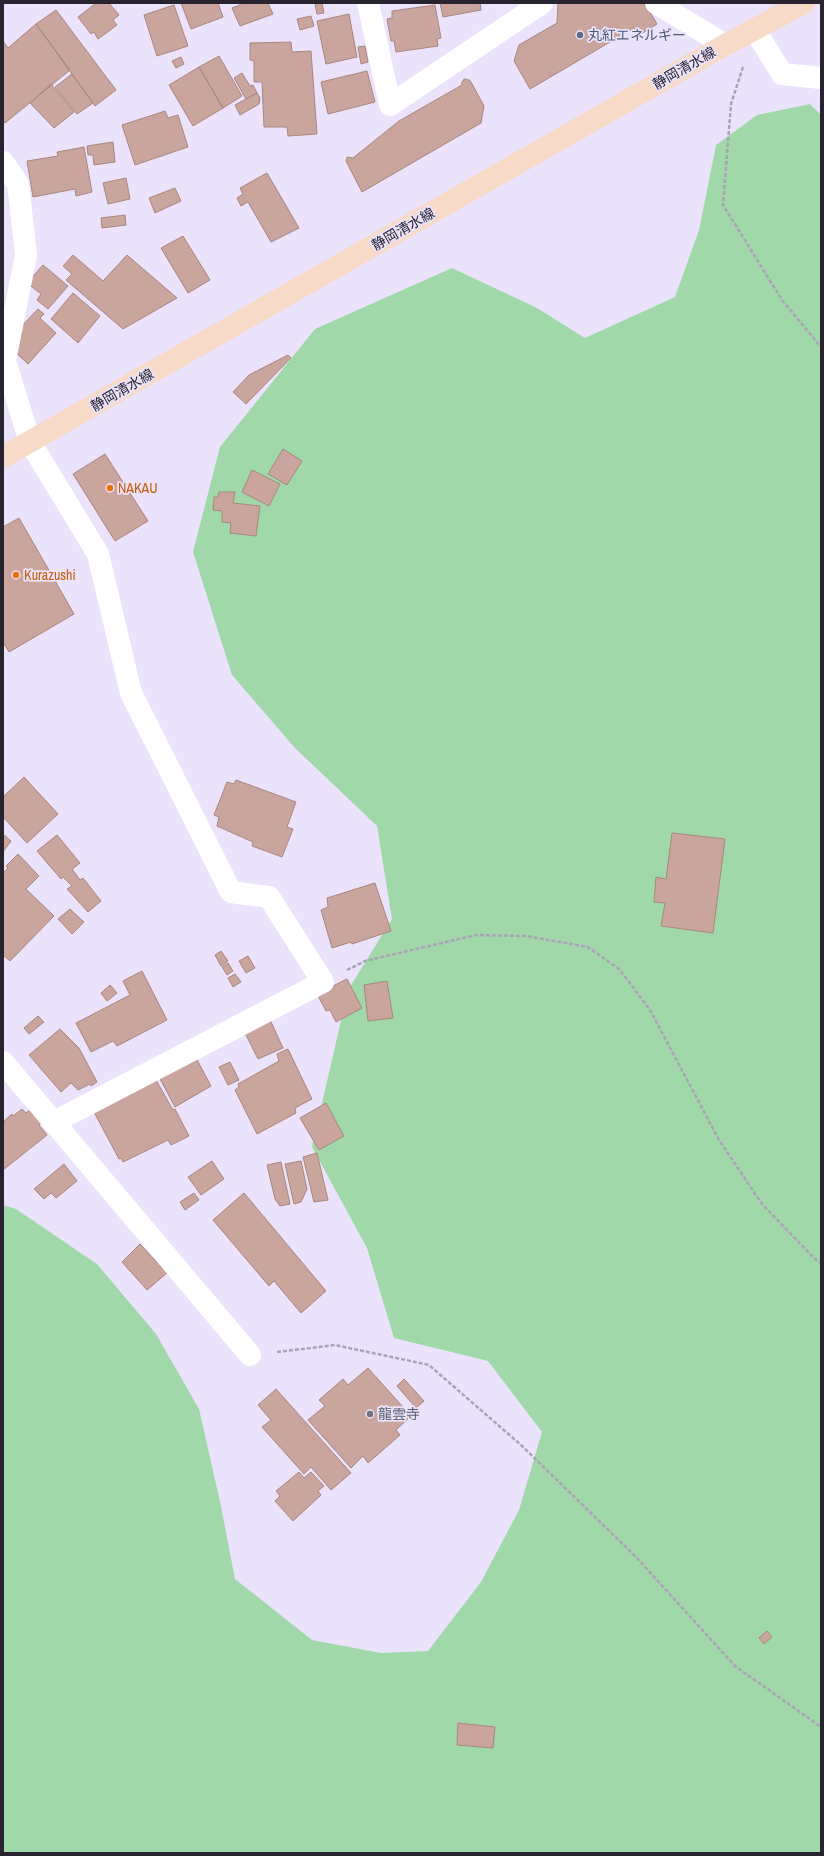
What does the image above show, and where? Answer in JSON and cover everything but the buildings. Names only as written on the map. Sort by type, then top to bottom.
[{"type":"main road","name":"静岡清水線","points":[[3,457],[725,45],[804,3]]},
{"type":"street","points":[[368,3],[390,104],[542,3]]},
{"type":"street","points":[[656,3],[725,45]]},
{"type":"street","points":[[755,30],[782,74],[821,78]]},
{"type":"street","points":[[3,162],[18,184],[26,255],[5,361],[30,442],[98,554],[131,694],[231,892],[269,897],[323,982],[54,1122]]},
{"type":"street","points":[[3,1062],[250,1355]]},
{"type":"path","points":[[755,30],[731,104],[723,205],[782,300],[821,347]]},
{"type":"path","points":[[323,982],[365,961],[476,935],[526,936],[588,948],[619,969],[650,1010],[719,1140],[762,1204],[815,1259],[821,1263]]},
{"type":"path","points":[[250,1355],[335,1345],[429,1364],[521,1445],[636,1557],[735,1666],[821,1727]]},
{"type":"green space","points":[[810,104],[821,115],[821,1853],[3,1853],[3,1205],[16,1209],[97,1264],[156,1334],[199,1409],[221,1506],[235,1579],[312,1640],[381,1653],[428,1651],[481,1582],[519,1510],[542,1432],[488,1361],[394,1338],[367,1248],[312,1147],[348,990],[392,919],[377,826],[295,748],[232,675],[193,552],[220,447],[315,329],[452,268],[537,308],[585,338],[675,297],[699,230],[716,145],[757,115]]},
{"type":"place","name":"丸紅エネルギー","points":[[580,35]]},
{"type":"place","name":"NAKAU","points":[[110,488]]},
{"type":"place","name":"Kurazushi","points":[[16,575]]},
{"type":"place","name":"龍雲寺","points":[[370,1414]]}]
